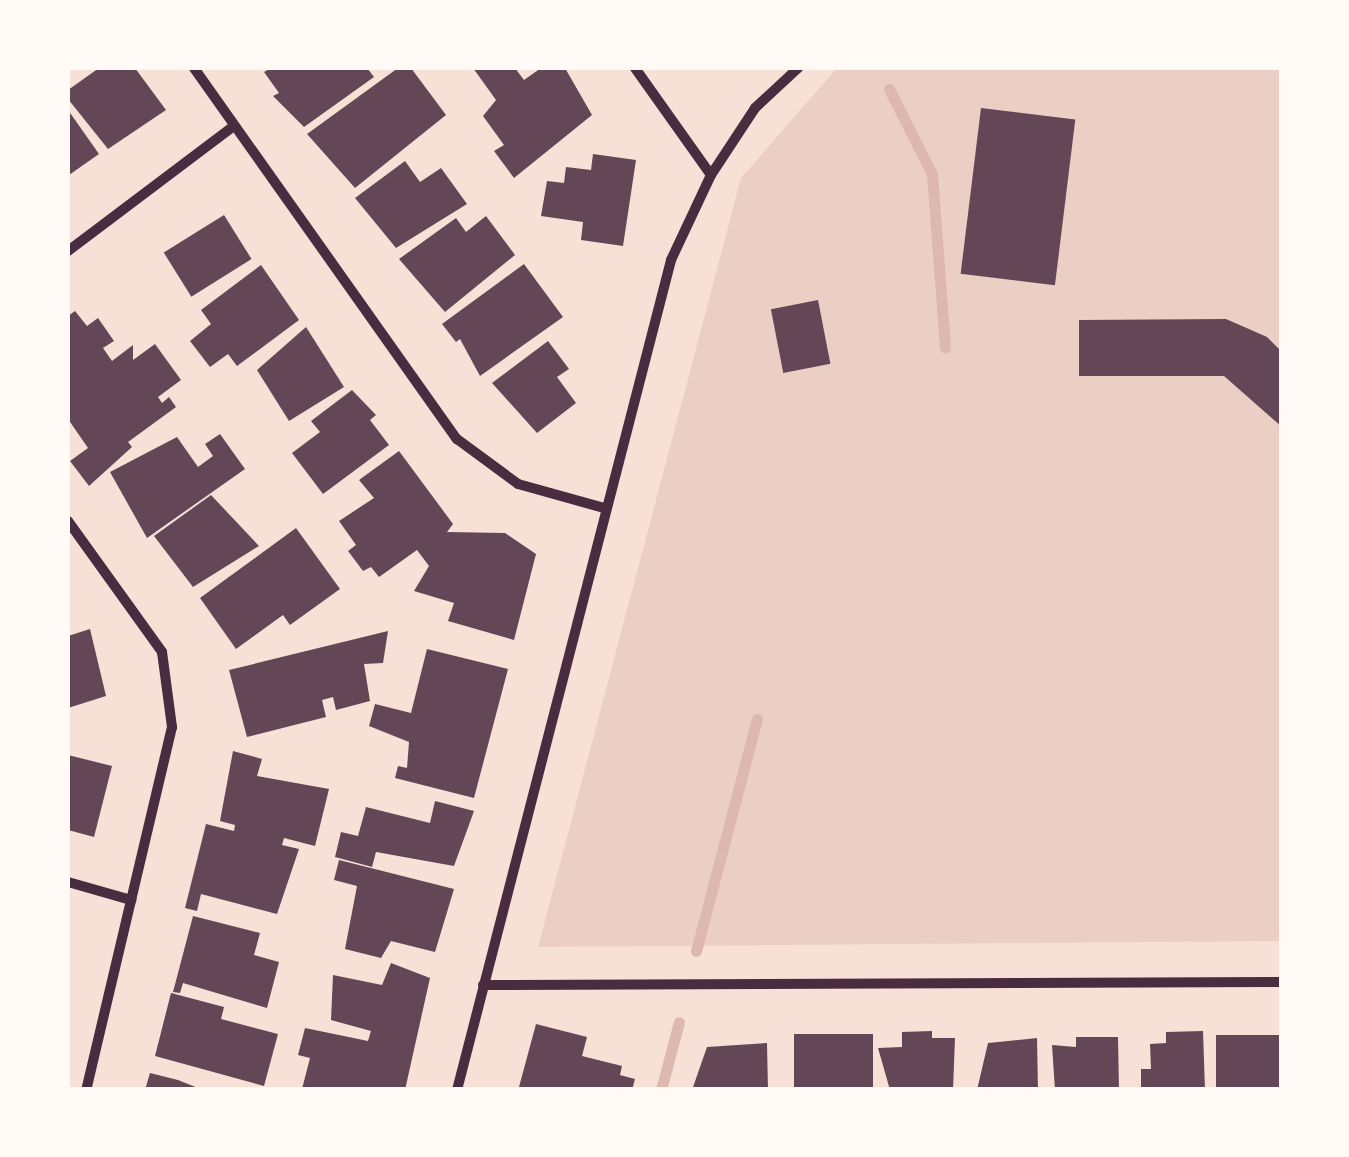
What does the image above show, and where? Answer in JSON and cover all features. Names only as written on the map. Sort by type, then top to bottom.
[{"type":"street","points":[[194,68],[457,439],[518,484],[604,508]]},
{"type":"street","points":[[634,68],[710,175]]},
{"type":"street","points":[[457,1090],[670,260],[710,175],[755,108],[798,68]]},
{"type":"street","points":[[68,250],[234,126]]},
{"type":"street","points":[[68,521],[162,652],[172,728],[86,1090]]},
{"type":"street","points":[[68,882],[131,900]]},
{"type":"street","points":[[483,985],[1282,982]]},
{"type":"shaded area","points":[[837,68],[1281,68],[1281,941],[538,947],[741,178]]},
{"type":"building","points":[[99,68],[135,68],[166,110],[108,149],[68,99],[68,90]]},
{"type":"building","points":[[271,68],[367,68],[374,77],[304,127],[273,96],[279,93],[264,72]]},
{"type":"building","points":[[398,68],[411,68],[446,115],[355,188],[307,134]]},
{"type":"building","points":[[473,68],[515,68],[524,80],[541,68],[565,68],[592,115],[514,178],[494,151],[504,145],[483,116],[496,100]]},
{"type":"building","points":[[981,108],[1075,120],[1055,285],[961,274]]},
{"type":"building","points":[[68,110],[99,154],[69,175],[68,173]]},
{"type":"building","points":[[593,154],[636,160],[623,246],[581,240],[583,222],[541,216],[547,181],[564,183],[566,167],[591,170]]},
{"type":"building","points":[[405,161],[420,182],[441,168],[467,204],[396,248],[355,198]]},
{"type":"building","points":[[224,215],[252,259],[191,297],[164,253]]},
{"type":"building","points":[[486,216],[515,255],[445,312],[399,259],[456,218],[466,232]]},
{"type":"building","points":[[524,264],[563,317],[480,376],[460,339],[456,342],[442,324]]},
{"type":"building","points":[[261,265],[299,320],[237,366],[228,354],[210,367],[190,341],[211,324],[201,310]]},
{"type":"building","points":[[818,300],[830,364],[783,373],[771,309]]},
{"type":"building","points":[[75,311],[87,326],[98,318],[114,341],[103,348],[112,361],[133,345],[133,360],[155,344],[181,380],[158,397],[162,403],[169,397],[176,407],[128,442],[132,447],[89,486],[70,461],[88,448],[68,419],[68,316]]},
{"type":"building","points":[[1226,319],[1267,337],[1282,352],[1282,427],[1224,376],[1079,376],[1079,320]]},
{"type":"building","points":[[306,327],[344,387],[289,421],[257,370]]},
{"type":"building","points":[[548,341],[569,369],[557,377],[576,403],[537,433],[492,383]]},
{"type":"building","points":[[352,390],[376,415],[370,420],[389,445],[323,494],[292,453],[320,432],[311,421]]},
{"type":"building","points":[[220,434],[245,469],[147,538],[110,472],[177,437],[198,467],[213,456],[205,444]]},
{"type":"building","points":[[399,451],[453,524],[447,532],[505,533],[536,554],[514,640],[448,621],[454,603],[414,591],[429,566],[417,550],[379,577],[371,567],[363,571],[348,551],[356,545],[339,521],[374,498],[359,480]]},
{"type":"building","points":[[211,495],[259,546],[193,587],[154,536]]},
{"type":"building","points":[[296,528],[340,589],[290,625],[283,615],[236,649],[200,598]]},
{"type":"building","points":[[90,629],[106,696],[68,708],[68,636]]},
{"type":"building","points":[[388,631],[383,663],[364,664],[370,701],[336,710],[333,697],[322,700],[326,717],[247,737],[229,670]]},
{"type":"building","points":[[427,649],[508,669],[474,798],[395,778],[398,766],[407,768],[409,742],[369,726],[375,704],[411,713]]},
{"type":"building","points":[[233,751],[262,759],[257,776],[329,789],[315,846],[284,838],[282,845],[299,849],[277,914],[201,894],[197,911],[185,908],[206,824],[234,831],[235,825],[220,821]]},
{"type":"building","points":[[68,755],[112,766],[94,837],[68,830]]},
{"type":"building","points":[[435,801],[474,811],[454,866],[376,852],[372,867],[335,857],[341,832],[358,836],[366,807],[430,823]]},
{"type":"building","points":[[339,860],[454,889],[435,952],[391,941],[381,958],[345,949],[357,886],[334,880]]},
{"type":"building","points":[[193,916],[260,933],[254,955],[279,962],[267,1008],[183,983],[180,993],[173,992]]},
{"type":"building","points":[[391,963],[430,978],[405,1090],[302,1089],[310,1058],[298,1055],[305,1028],[368,1041],[371,1031],[331,1020],[333,975],[382,985]]},
{"type":"building","points":[[171,993],[224,1007],[221,1019],[278,1034],[264,1086],[155,1056]]},
{"type":"building","points":[[536,1024],[587,1037],[582,1056],[622,1066],[620,1075],[635,1079],[632,1090],[519,1087]]},
{"type":"building","points":[[932,1031],[932,1038],[955,1038],[953,1090],[890,1090],[878,1048],[902,1047],[902,1032]]},
{"type":"building","points":[[1203,1031],[1205,1090],[1141,1090],[1141,1069],[1151,1069],[1150,1044],[1166,1043],[1166,1032]]},
{"type":"building","points":[[794,1034],[873,1034],[873,1090],[794,1090]]},
{"type":"building","points":[[1216,1035],[1282,1035],[1282,1090],[1216,1090]]},
{"type":"building","points":[[1076,1037],[1118,1037],[1119,1090],[1055,1090],[1052,1045],[1076,1047]]},
{"type":"building","points":[[1037,1038],[1038,1090],[977,1090],[988,1043]]},
{"type":"building","points":[[767,1043],[768,1090],[692,1090],[707,1047]]},
{"type":"building","points":[[150,1073],[178,1080],[203,1090],[145,1090]]},
{"type":"waterway","points":[[889,89],[932,174],[945,348]]},
{"type":"waterway","points":[[696,951],[757,719]]},
{"type":"waterway","points":[[661,1090],[679,1022]]}]
